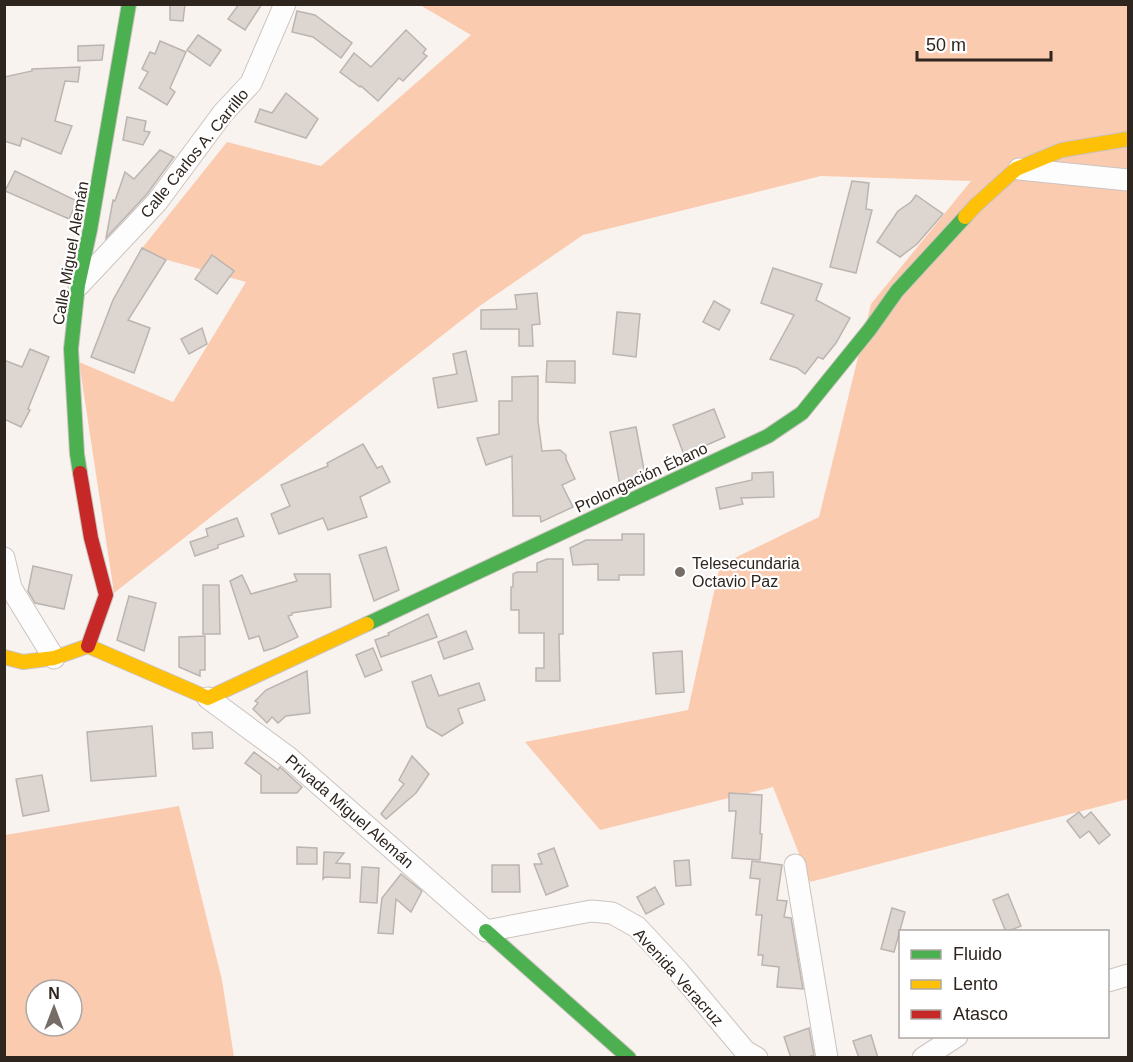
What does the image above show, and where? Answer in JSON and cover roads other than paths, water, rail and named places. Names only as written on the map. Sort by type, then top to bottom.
[{"type":"street","name":"Calle Miguel Alemán","points":[[88,646],[106,595],[91,538],[77,454],[71,350],[78,285],[90,230],[129,4]]},
{"type":"street","name":"Calle Carlos A. Carrillo","points":[[78,285],[157,202],[224,113],[251,82],[285,4]]},
{"type":"street","name":"Prolongación Ébano","points":[[208,698],[768,436],[802,413],[897,291],[975,206],[1016,169],[1062,150],[1128,139]]},
{"type":"street","points":[[1016,169],[1128,180]]},
{"type":"street","points":[[4,558],[11,588],[54,658]]},
{"type":"street","points":[[4,657],[23,662],[54,658],[88,646],[208,698]]},
{"type":"street","name":"Privada Miguel Alemán","points":[[208,698],[288,757],[486,931]]},
{"type":"street","points":[[795,865],[827,1058]]},
{"type":"street","name":"Avenida Veracruz","points":[[486,931],[591,912],[612,913],[637,927],[678,971],[745,1051],[757,1058]]},
{"type":"street","points":[[486,931],[629,1058]]},
{"type":"street","points":[[1109,980],[1128,975]]},
{"type":"street","points":[[923,1058],[954,1038]]},
{"type":"place","name":"Telesecundaria Octavio Paz","points":[[680,572]]}]
